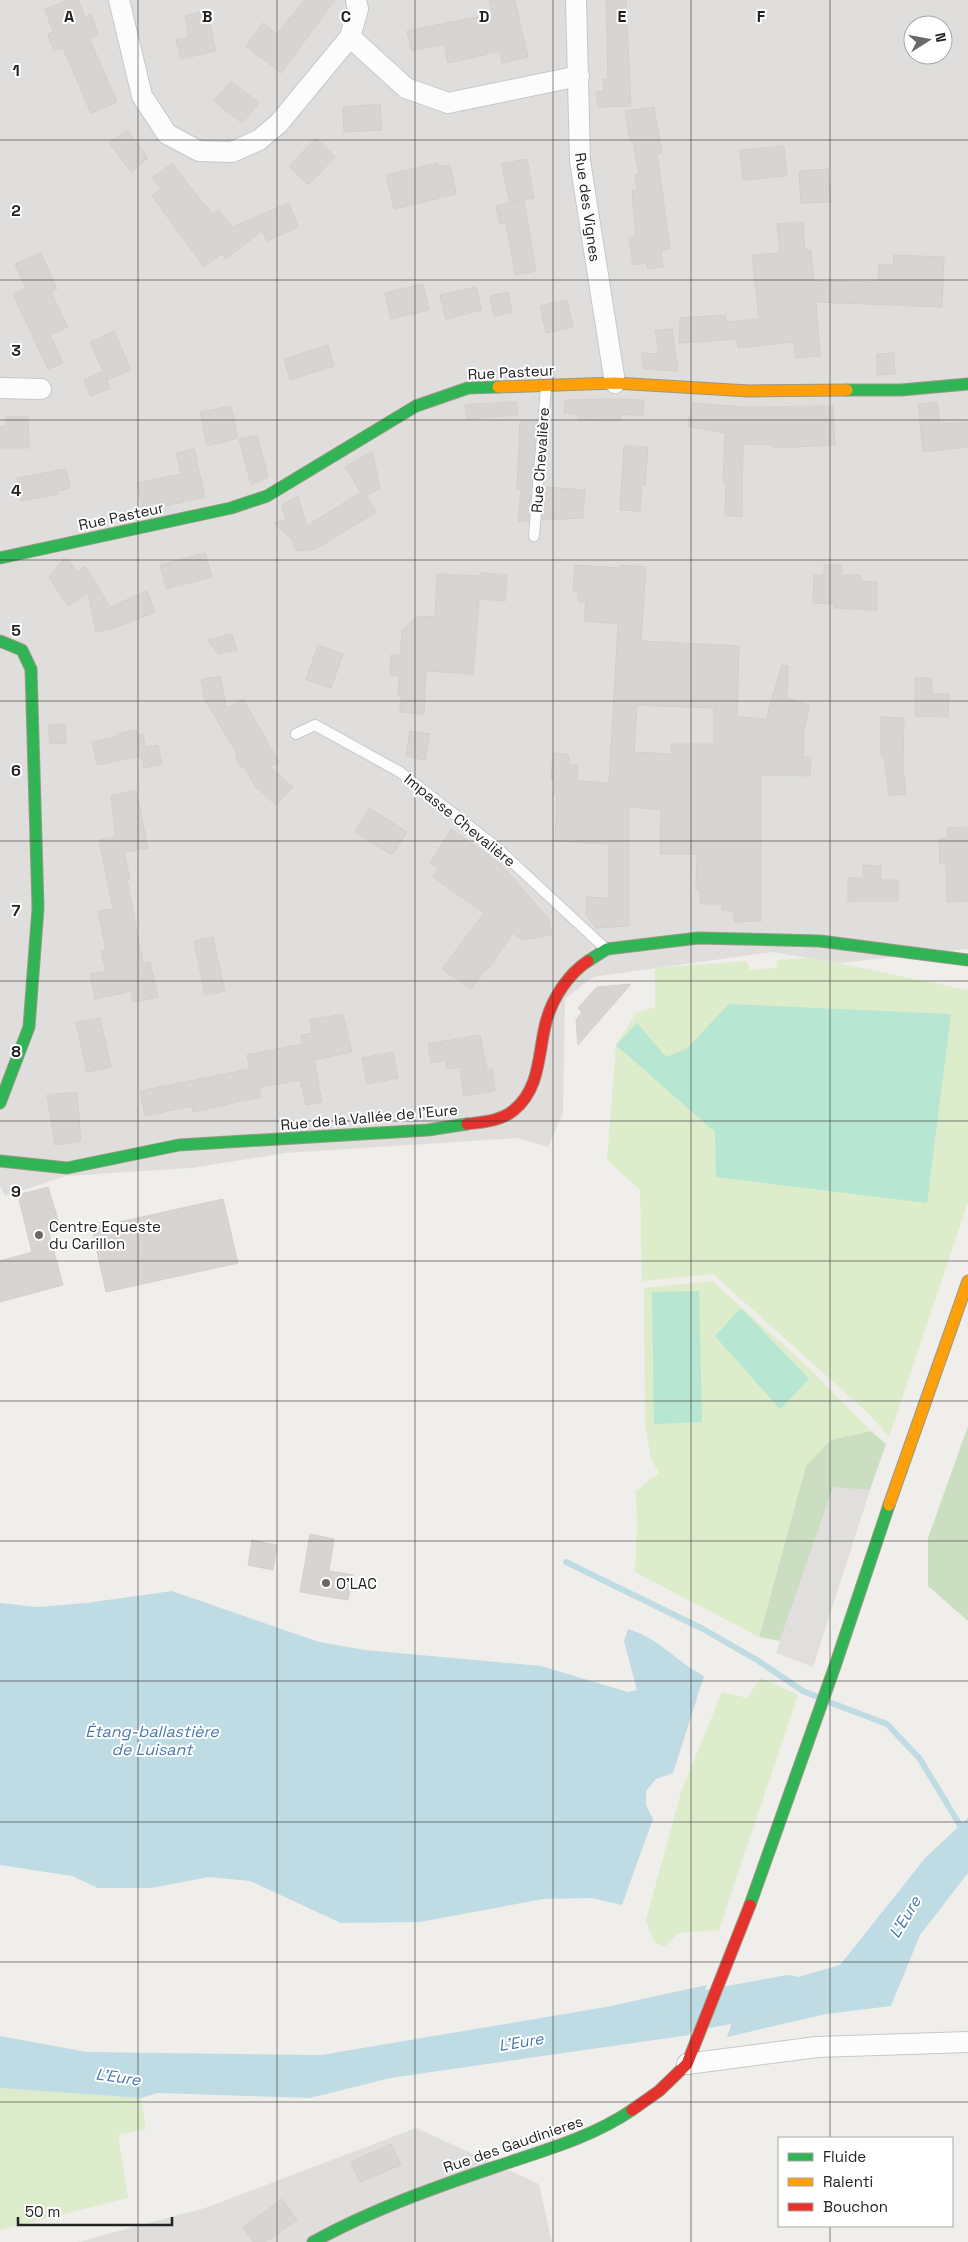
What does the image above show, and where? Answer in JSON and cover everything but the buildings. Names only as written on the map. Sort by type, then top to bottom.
[{"type":"street","points":[[119,0],[142,96],[168,134],[199,151],[232,152],[259,140],[279,123],[350,37],[358,9],[356,0]]},
{"type":"street","name":"Rue des Vignes","points":[[576,0],[580,161],[615,383]]},
{"type":"street","points":[[350,37],[406,88],[448,103],[579,76]]},
{"type":"street","name":"Rue Pasteur","points":[[0,558],[231,508],[267,496],[416,406],[468,388],[615,383],[749,391],[901,390],[968,384]]},
{"type":"street","points":[[0,388],[41,389]]},
{"type":"street","points":[[0,641],[22,650],[31,668],[38,908],[29,1027],[0,1104]]},
{"type":"street","name":"Rue de la Vallée de l'Eure","points":[[0,1161],[67,1168],[179,1145],[428,1130],[495,1120],[514,1110],[531,1089],[539,1063],[546,1021],[560,988],[580,966],[607,949],[698,938],[717,938],[820,942],[968,960]]},
{"type":"street","name":"Rue des Gaudinieres","points":[[313,2242],[344,2225],[412,2195],[588,2135],[627,2113],[659,2091],[686,2064],[740,1930],[835,1666],[865,1574],[968,1281]]},
{"type":"street","points":[[686,2064],[817,2046],[968,2042]]},
{"type":"lane","name":"Rue Chevalière","points":[[534,536],[546,385]]},
{"type":"lane","name":"Impasse Chevalière","points":[[296,734],[315,725],[400,772],[495,846],[607,949]]},
{"type":"shaded area","points":[[0,0],[968,0],[968,949],[839,963],[772,952],[593,977],[565,999],[563,1113],[548,1147],[517,1138],[286,1153],[191,1168],[66,1176],[5,1196],[0,1186]]},
{"type":"shaded area","points":[[833,1487],[870,1490],[813,1667],[776,1653]]},
{"type":"shaded area","points":[[416,2128],[539,2184],[552,2242],[78,2242],[208,2207]]},
{"type":"green space","points":[[813,958],[968,990],[968,1202],[889,1437],[870,1415],[713,1274],[642,1281],[640,1190],[607,1160],[616,1045],[636,1013],[655,1007],[655,968],[747,961],[750,970],[777,968],[776,960]]},
{"type":"green space","points":[[729,1004],[951,1014],[927,1203],[716,1177],[715,1132],[616,1045],[637,1023],[666,1057],[686,1049]]},
{"type":"green space","points":[[712,1281],[808,1367],[871,1431],[831,1440],[806,1466],[759,1637],[635,1572],[636,1491],[659,1473],[651,1459],[645,1425],[644,1288]]},
{"type":"green space","points":[[699,1291],[702,1422],[654,1424],[652,1292]]},
{"type":"green space","points":[[741,1308],[809,1379],[780,1409],[715,1336]]},
{"type":"green space","points":[[968,1426],[968,1621],[928,1586],[928,1538]]},
{"type":"green space","points":[[871,1431],[886,1444],[870,1490],[833,1488],[780,1641],[759,1637],[806,1466],[831,1440]]},
{"type":"green space","points":[[761,1678],[798,1695],[719,1930],[679,1933],[664,1947],[654,1942],[646,1920],[681,1792],[722,1692],[747,1698]]},
{"type":"green space","points":[[0,2088],[141,2098],[146,2129],[118,2135],[128,2198],[0,2230]]},
{"type":"water","name":"Étang-ballastière de Luisant","points":[[172,1591],[319,1642],[365,1650],[541,1666],[628,1692],[637,1690],[624,1641],[628,1629],[640,1633],[659,1644],[704,1676],[673,1773],[656,1779],[646,1791],[646,1805],[653,1819],[622,1905],[592,1898],[543,1899],[420,1922],[341,1923],[250,1881],[209,1877],[151,1888],[98,1888],[72,1876],[0,1865],[0,1603],[37,1607],[86,1603]]},
{"type":"water","points":[[968,1818],[968,1873],[920,1935],[891,2006],[826,2014],[727,2037],[742,1993],[840,1965],[926,1857]]},
{"type":"water","points":[[707,1985],[689,2035],[390,2078],[310,2098],[157,2093],[141,2098],[0,2088],[0,2036],[87,2052],[321,2055],[606,2007]]},
{"type":"waterway","points":[[566,1562],[703,1629],[757,1660],[803,1691],[818,1697]]},
{"type":"waterway","points":[[829,1702],[887,1724],[920,1759],[964,1832]]},
{"type":"waterway","name":"L'Eure","points":[[674,2015],[789,1994]]},
{"type":"traffic: fast","points":[[847,390],[901,390],[968,384]]},
{"type":"traffic: fast","points":[[0,558],[231,508],[267,496],[416,406],[468,388],[498,387]]},
{"type":"traffic: fast","points":[[0,641],[22,650],[31,669],[38,908],[29,1027],[0,1103]]},
{"type":"traffic: fast","points":[[588,961],[607,949],[698,938],[820,941],[968,960]]},
{"type":"traffic: fast","points":[[0,1161],[67,1168],[179,1145],[428,1130],[467,1124]]},
{"type":"traffic: fast","points":[[750,1905],[835,1666],[889,1505]]},
{"type":"traffic: fast","points":[[313,2242],[402,2200],[583,2136],[632,2110]]},
{"type":"traffic: slow","points":[[498,387],[615,383],[749,391],[847,390]]},
{"type":"traffic: slow","points":[[889,1505],[968,1281]]},
{"type":"traffic: jam","points":[[467,1124],[503,1117],[523,1101],[534,1080],[543,1033],[552,1005],[568,980],[588,961]]},
{"type":"traffic: jam","points":[[632,2110],[659,2091],[687,2064],[750,1905]]},
{"type":"place","name":"Centre Equeste du Carillon","points":[[39,1235]]},
{"type":"place","name":"O'LAC","points":[[326,1583]]}]
